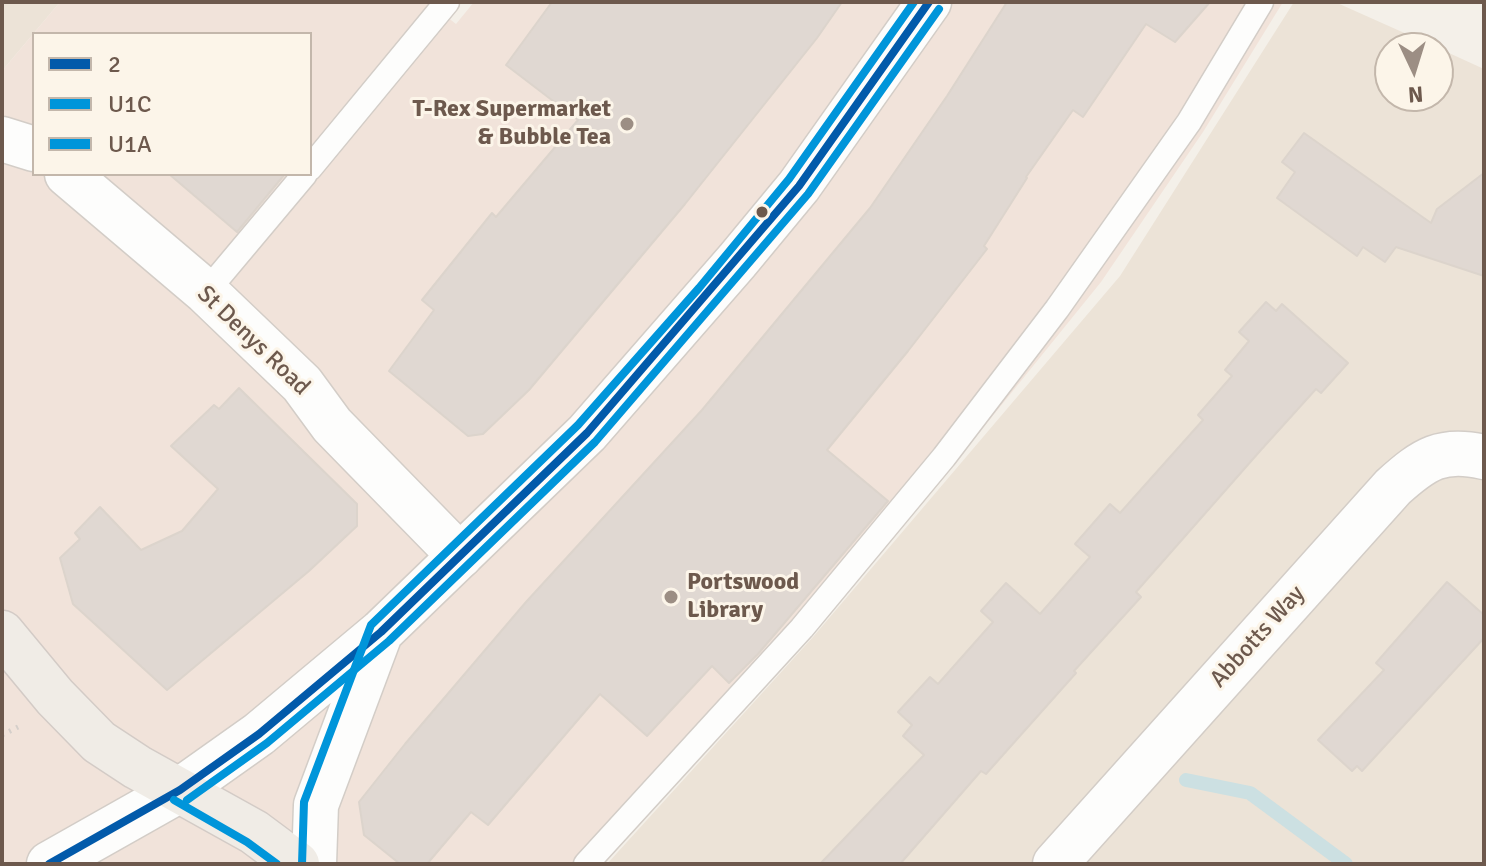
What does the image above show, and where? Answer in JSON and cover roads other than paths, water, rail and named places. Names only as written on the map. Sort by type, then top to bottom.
[{"type":"main road","points":[[2,633],[55,697],[99,742],[137,767],[254,832],[297,864]]},
{"type":"street","points":[[49,864],[180,790],[259,734],[381,632],[587,433],[799,186],[929,2]]},
{"type":"street","points":[[2,139],[32,148]]},
{"type":"street","name":"St Denys Road","points":[[69,176],[206,292],[302,384],[332,425],[460,556]]},
{"type":"street","name":"Abbotts Way","points":[[1055,864],[1393,487],[1418,464],[1447,452],[1484,457]]},
{"type":"street","points":[[314,864],[316,805],[381,632]]},
{"type":"lane","points":[[312,166],[447,2]]},
{"type":"lane","points":[[586,864],[802,628],[944,457],[1057,309],[1189,122],[1261,2]]},
{"type":"lane","points":[[206,292],[303,176]]},
{"type":"waterway","points":[[1186,780],[1250,793],[1346,864]]},
{"type":"place","name":"T-Rex Supermarket & Bubble Tea","points":[[627,124]]},
{"type":"place","name":"Portswood Library","points":[[671,597]]}]
